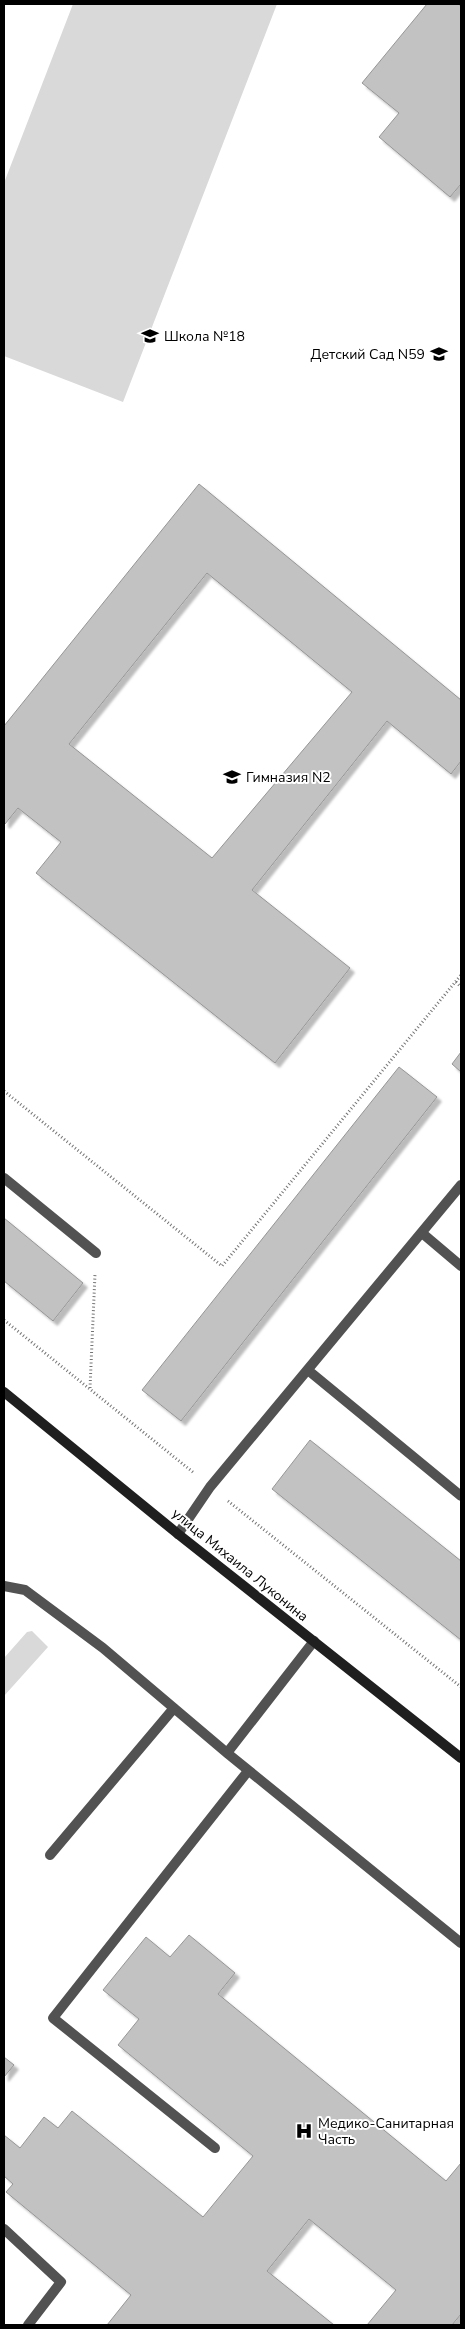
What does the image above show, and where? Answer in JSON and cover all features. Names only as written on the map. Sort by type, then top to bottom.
[{"type":"main road","name":"улица Михаила Луконина","points":[[4,1392],[178,1534],[461,1758]]},
{"type":"lane","points":[[4,1178],[96,1253]]},
{"type":"lane","points":[[178,1534],[210,1487],[309,1371],[461,1185]]},
{"type":"lane","points":[[422,1233],[461,1266]]},
{"type":"lane","points":[[309,1371],[461,1496]]},
{"type":"lane","points":[[4,1586],[25,1590],[103,1648],[226,1753],[461,1943]]},
{"type":"lane","points":[[226,1753],[314,1642]]},
{"type":"lane","points":[[50,1855],[174,1708]]},
{"type":"lane","points":[[215,2148],[53,2018],[248,1771]]},
{"type":"lane","points":[[4,2229],[61,2282],[28,2325]]},
{"type":"path","points":[[4,1091],[222,1266],[461,975]]},
{"type":"path","points":[[456,982],[461,987]]},
{"type":"path","points":[[90,1388],[96,1253]]},
{"type":"path","points":[[4,1320],[461,1687]]},
{"type":"shaded area","points":[[73,4],[277,4],[123,402],[4,356],[4,183]]},
{"type":"shaded area","points":[[32,1631],[48,1647],[4,1696],[4,1658],[27,1632]]},
{"type":"building","points":[[427,4],[458,4],[461,6],[461,184],[450,197],[379,137],[399,113],[362,83]]},
{"type":"building","points":[[199,484],[461,700],[461,761],[451,774],[387,721],[252,890],[350,968],[275,1063],[36,873],[61,842],[18,808],[5,824],[4,822],[4,726]],"holes":[[[207,573],[352,692],[212,858],[69,744]]]},
{"type":"building","points":[[461,1052],[461,1072],[452,1064]]},
{"type":"building","points":[[399,1067],[437,1097],[181,1421],[142,1390]]},
{"type":"building","points":[[4,1218],[83,1283],[53,1321],[4,1281]]},
{"type":"building","points":[[310,1440],[461,1561],[461,1640],[272,1489]]},
{"type":"building","name":"Медико-Санитарная Часть","points":[[189,1935],[235,1973],[218,1994],[446,2181],[461,2163],[461,2314],[452,2325],[367,2325],[396,2290],[309,2219],[267,2271],[334,2325],[107,2325],[131,2295],[6,2192],[13,2184],[4,2176],[4,2135],[20,2148],[44,2117],[58,2128],[72,2111],[203,2217],[253,2156],[118,2045],[139,2019],[103,1990],[146,1937],[170,1957]]},
{"type":"building","points":[[4,2057],[14,2065],[4,2077]]},
{"type":"place","name":"Школа №18","points":[[150,336]]},
{"type":"place","name":"Детский Сад N59","points":[[439,354]]},
{"type":"place","name":"Гимназия N2","points":[[232,777]]},
{"type":"place","name":"Медико-Санитарная Часть","points":[[304,2131]]}]
